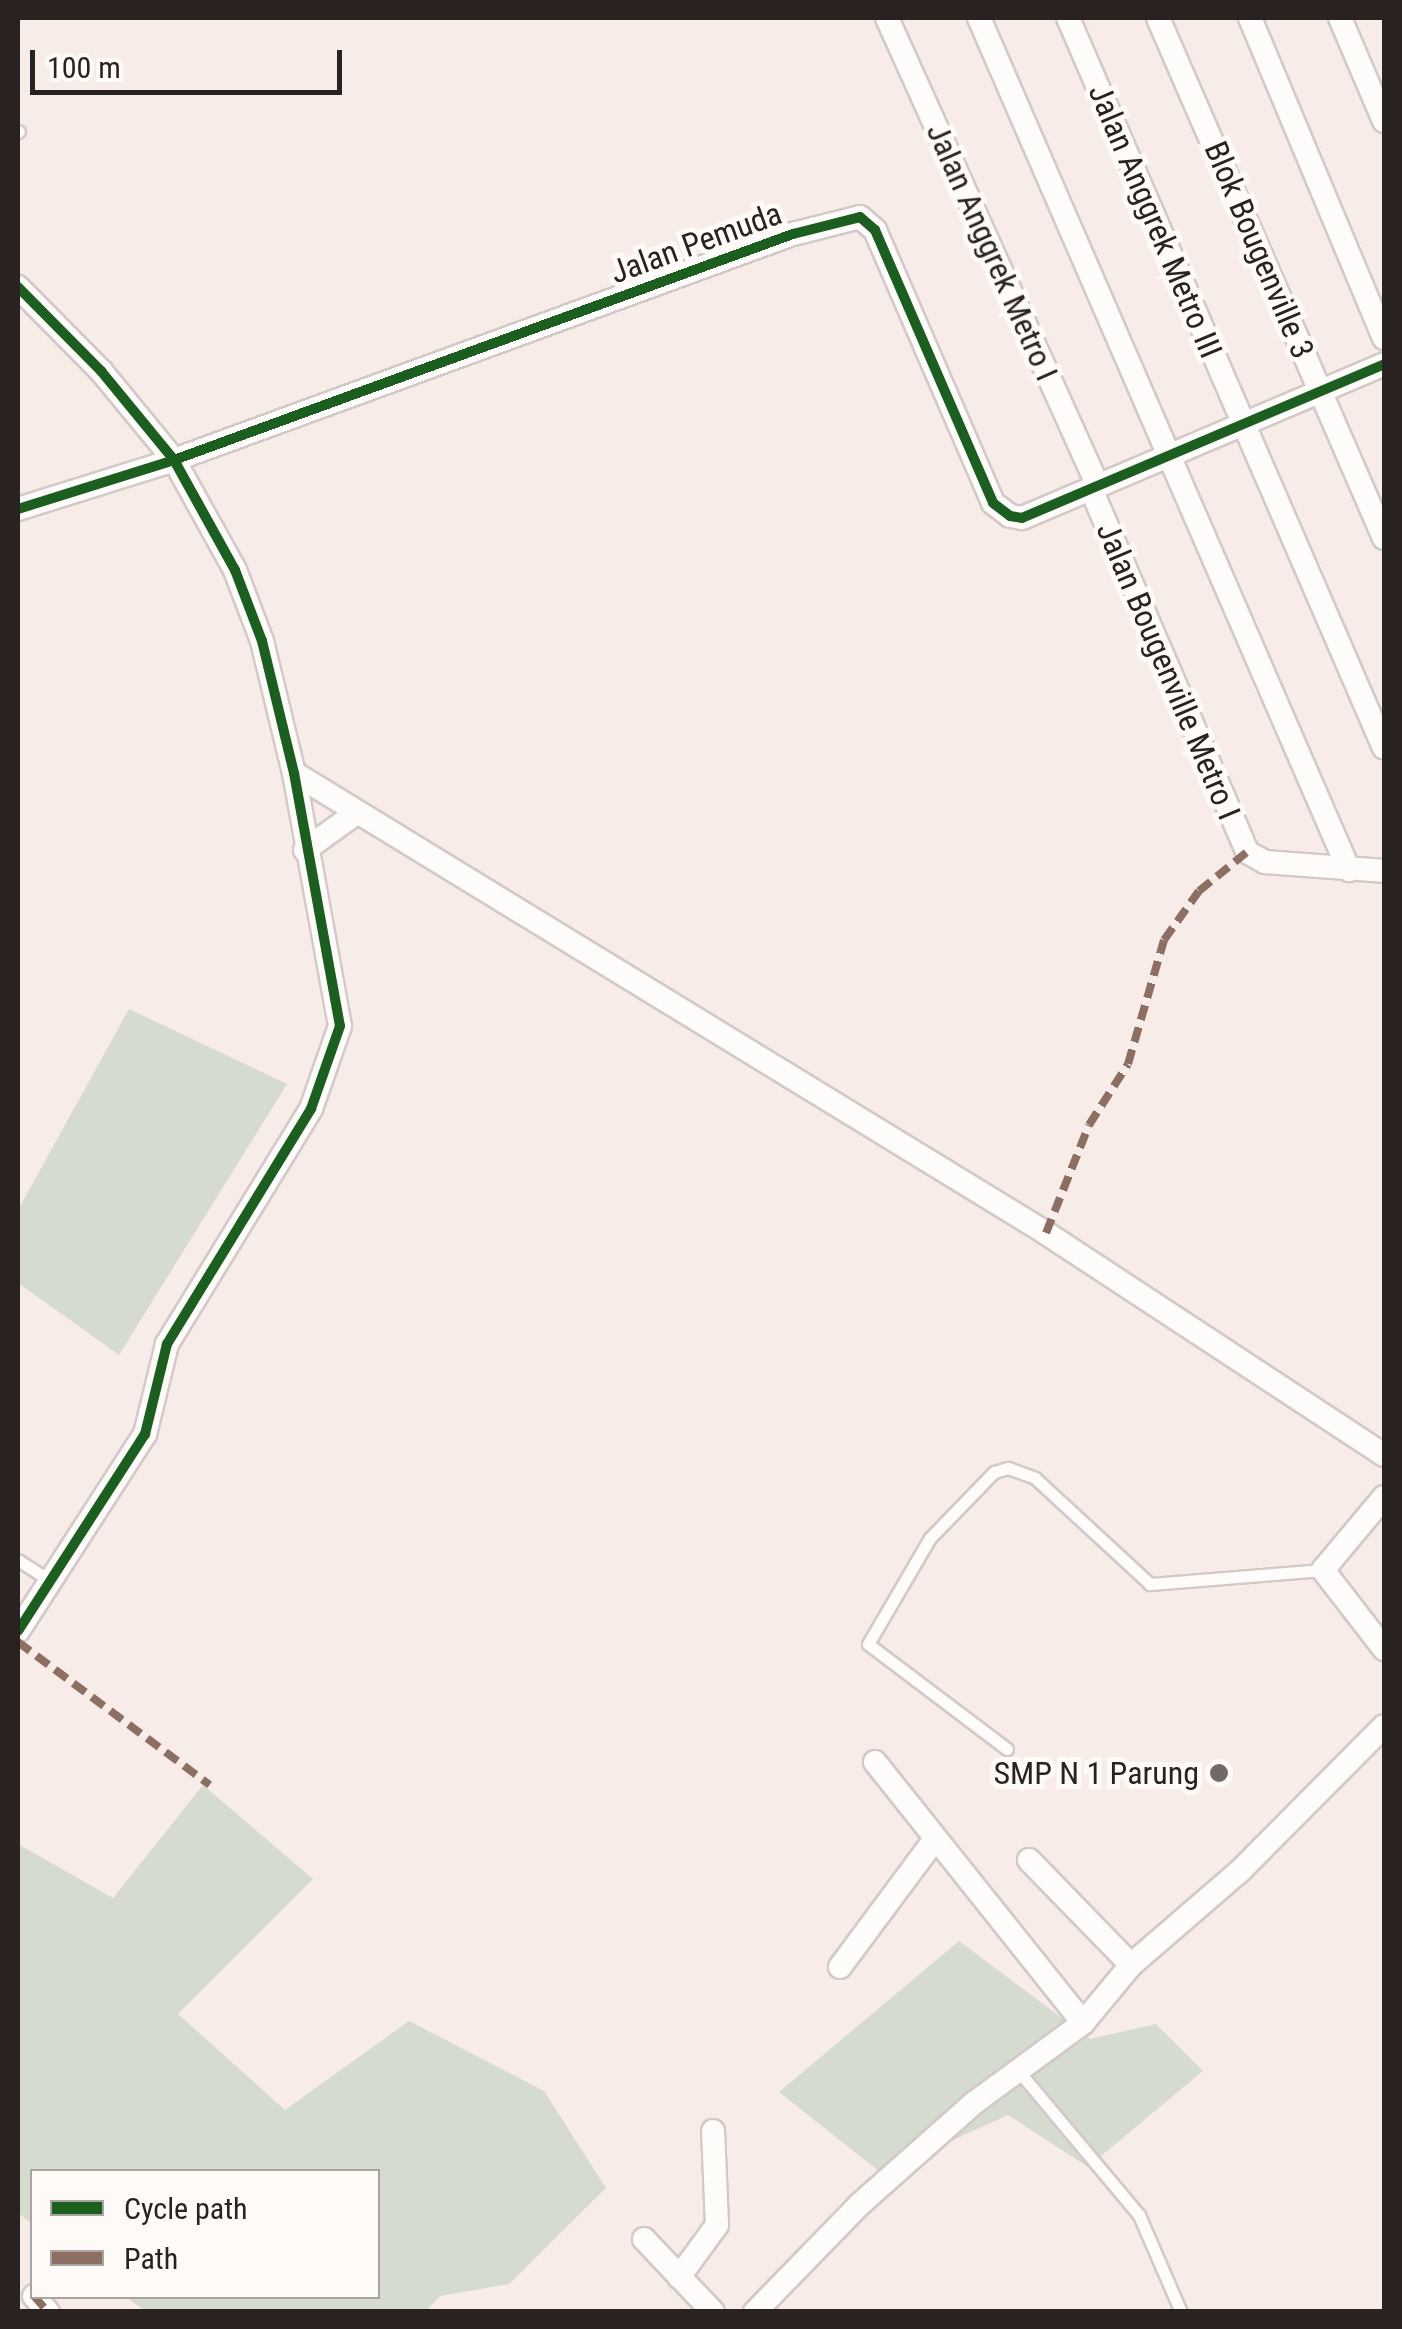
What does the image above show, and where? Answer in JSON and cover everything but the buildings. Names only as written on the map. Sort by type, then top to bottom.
[{"type":"street","name":"Jalan Anggrek Metro I","points":[[887,18],[1094,488]]},
{"type":"street","points":[[979,18],[1349,870],[1384,871]]},
{"type":"street","name":"Jalan Anggrek Metro III","points":[[1068,18],[1384,748]]},
{"type":"street","name":"Blok Bougenville 3","points":[[1158,18],[1384,538]]},
{"type":"street","points":[[1250,18],[1382,326]]},
{"type":"street","points":[[1340,18],[1384,121]]},
{"type":"street","name":"Jalan Pemuda","points":[[18,509],[174,460],[793,234],[860,217],[875,230],[998,510],[1022,518],[1384,364]]},
{"type":"street","points":[[18,287],[101,371],[174,460],[250,606],[294,774],[305,850],[338,994],[340,1026],[311,1108],[180,1318],[144,1434],[54,1584],[18,1631]]},
{"type":"street","name":"Jalan Bougenville Metro I","points":[[1094,488],[1248,852],[1265,862],[1349,870]]},
{"type":"street","points":[[294,774],[1046,1233],[1384,1455]]},
{"type":"street","points":[[305,850],[355,814]]},
{"type":"street","points":[[1384,1498],[1322,1570],[1384,1649]]},
{"type":"street","points":[[755,2312],[858,2206],[974,2103],[1021,2074],[1083,2023],[1131,1965],[1240,1871],[1384,1726]]},
{"type":"street","points":[[875,1762],[1083,2023]]},
{"type":"street","points":[[840,1967],[935,1840]]},
{"type":"street","points":[[1029,1860],[1131,1965]]},
{"type":"street","points":[[679,2276],[716,2224],[713,2131]]},
{"type":"street","points":[[644,2239],[714,2312]]},
{"type":"lane","points":[[1007,1749],[868,1644],[930,1538],[994,1472],[1008,1468],[1034,1478],[1150,1584],[1322,1570]]},
{"type":"lane","points":[[18,1560],[54,1584]]},
{"type":"lane","points":[[1021,2074],[1140,2215],[1181,2312]]},
{"type":"shaded area","points":[[129,1009],[287,1084],[119,1355],[18,1283],[18,1210]]},
{"type":"shaded area","points":[[203,1785],[313,1879],[178,2014],[285,2110],[409,2021],[544,2091],[606,2188],[509,2284],[440,2296],[425,2312],[145,2311],[129,2299],[380,2299],[380,2169],[30,2169],[30,2222],[18,2213],[18,1844],[113,1898]]},
{"type":"shaded area","points":[[959,1941],[1090,2039],[1156,2024],[1203,2071],[1088,2167],[1008,2115],[927,2152],[894,2183],[779,2092]]},
{"type":"marked path","points":[[1046,1233],[1089,1125],[1128,1064],[1164,940],[1199,891],[1247,852]]},
{"type":"marked path","points":[[18,1642],[210,1785]]},
{"type":"marked path","points":[[37,2299],[48,2312]]},
{"type":"cycle path","points":[[18,509],[174,460],[793,234],[860,217],[875,230],[993,503],[1010,516],[1022,518],[1384,364]]},
{"type":"cycle path","points":[[18,287],[101,371],[174,460],[235,570],[262,641],[294,773],[340,1026],[311,1109],[167,1344],[145,1434],[18,1631]]},
{"type":"place","name":"SMP N 1 Parung","points":[[1219,1773]]}]
